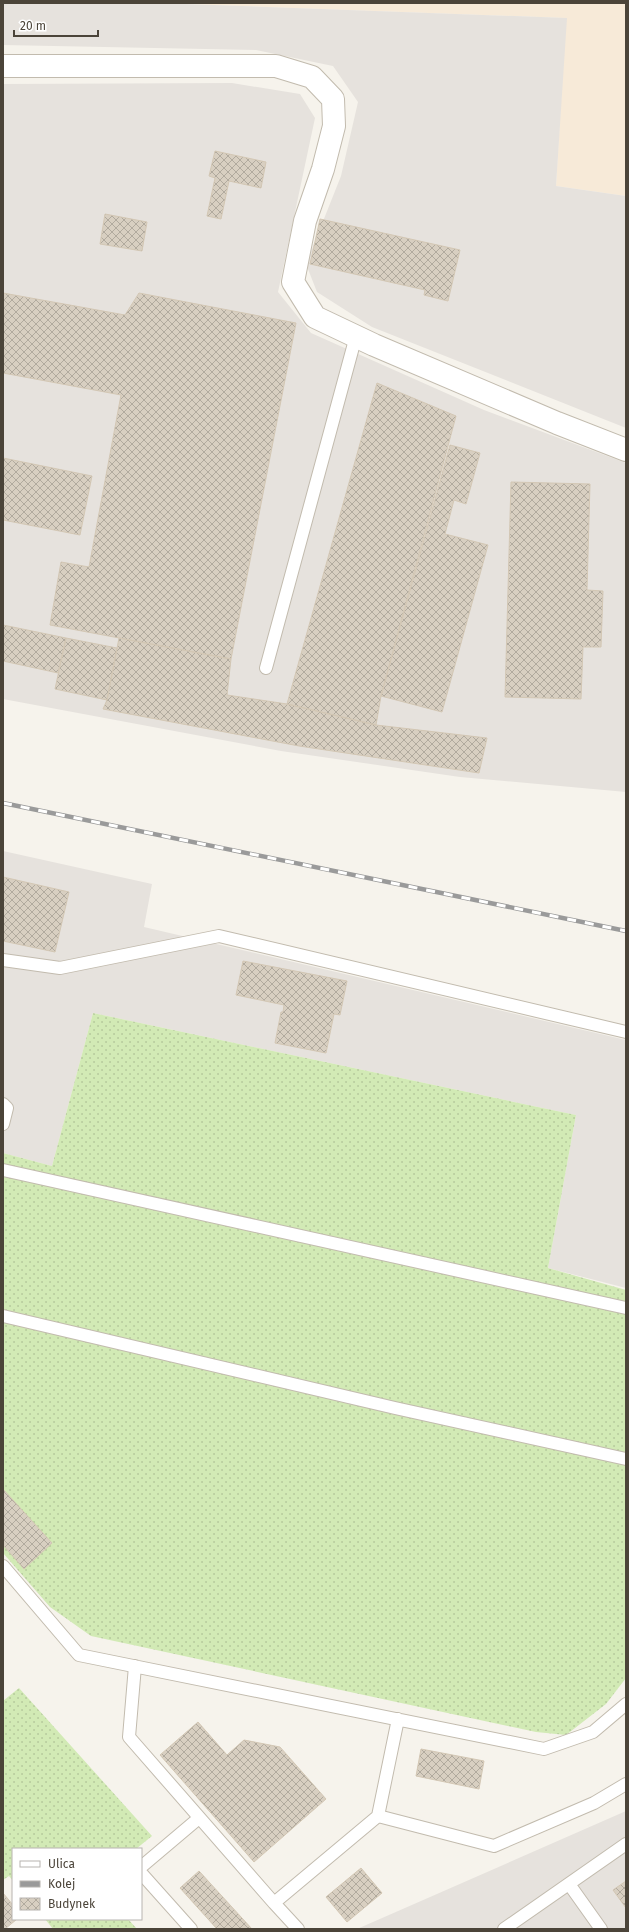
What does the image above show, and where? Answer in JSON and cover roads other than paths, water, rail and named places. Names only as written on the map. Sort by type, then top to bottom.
[{"type":"street","points":[[3,66],[276,66],[312,77],[333,99],[334,126],[323,169],[305,221],[293,282],[316,317],[356,336],[557,423],[626,450]]},
{"type":"lane","points":[[266,668],[356,336]]},
{"type":"lane","points":[[3,960],[60,968],[219,936],[626,1032]]},
{"type":"lane","points":[[3,1104],[7,1108],[3,1124]]},
{"type":"lane","points":[[3,1170],[626,1308]]},
{"type":"lane","points":[[3,1316],[395,1408],[626,1459]]},
{"type":"lane","points":[[3,1566],[79,1655],[544,1749],[593,1732],[625,1709]]},
{"type":"lane","points":[[135,1666],[129,1737],[298,1929]]},
{"type":"lane","points":[[274,1903],[378,1816],[398,1719]]},
{"type":"lane","points":[[378,1816],[494,1846],[594,1803],[626,1784]]},
{"type":"lane","points":[[142,1866],[200,1818]]},
{"type":"lane","points":[[504,1929],[626,1844]]},
{"type":"lane","points":[[142,1874],[191,1929]]},
{"type":"lane","points":[[569,1884],[601,1929]]},
{"type":"railway","points":[[3,803],[626,931]]}]
